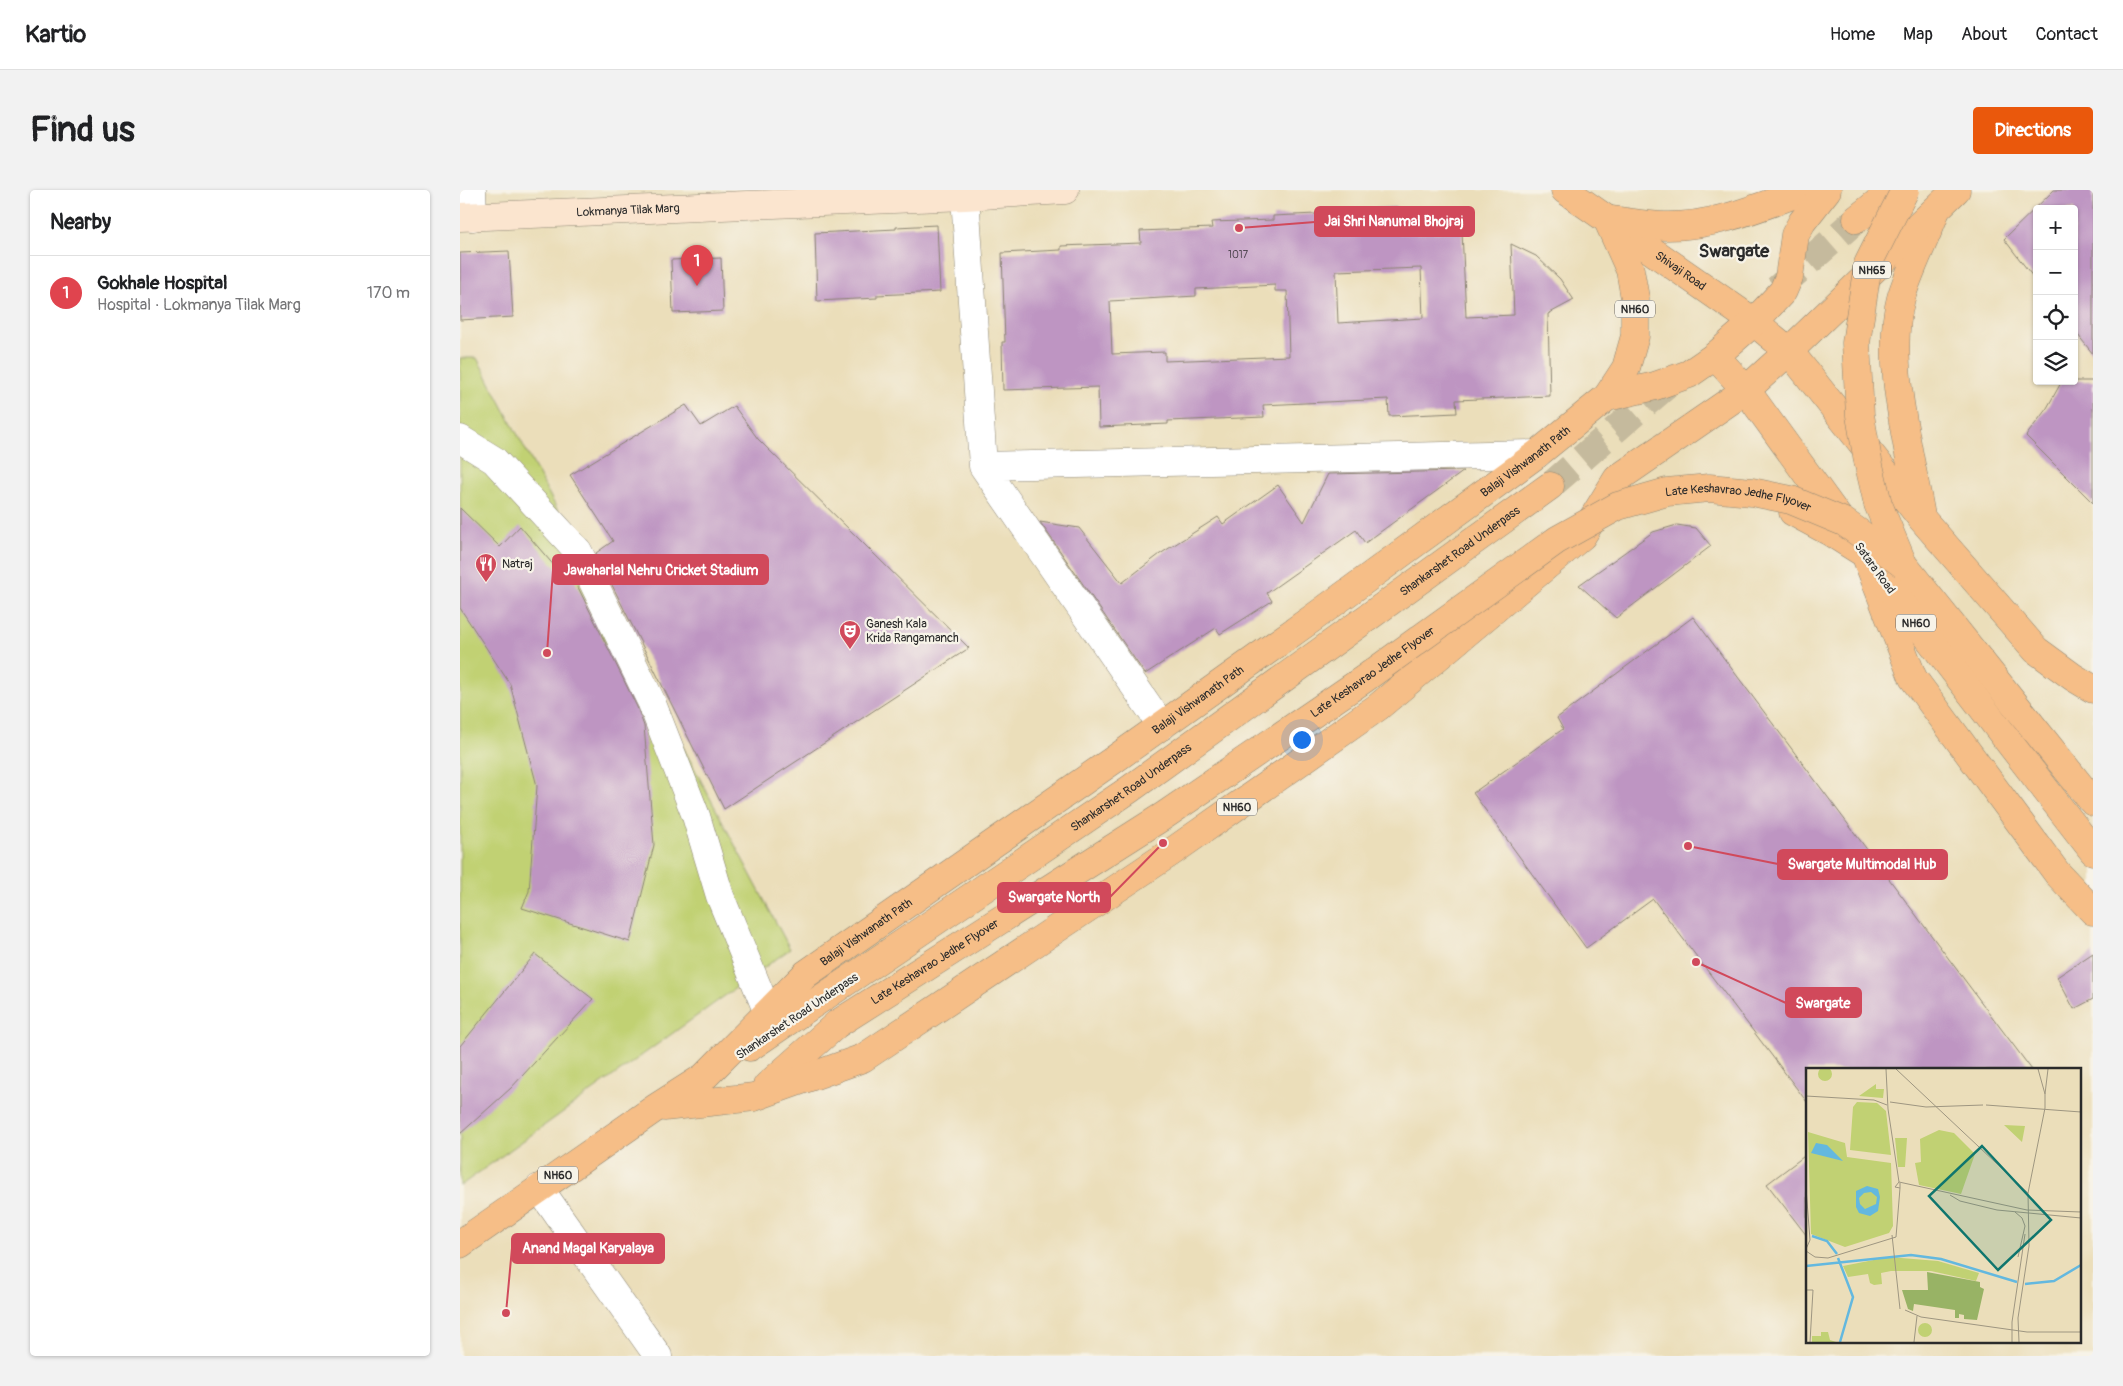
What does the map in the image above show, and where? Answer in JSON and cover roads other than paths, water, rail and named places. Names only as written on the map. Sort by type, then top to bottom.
[{"type":"highway","name":"Shivaji Road","points":[[1565,190],[1754,322]]},
{"type":"highway","points":[[1608,220],[1666,226],[1698,223],[1741,214],[1806,190]]},
{"type":"highway","name":"Balaji Vishwanath Path","points":[[460,1244],[657,1107],[704,1077],[806,974],[1162,726],[1537,454],[1607,397],[1654,386],[1689,374],[1715,356],[1754,322],[1784,291],[1789,277],[1796,235],[1802,222],[1827,190]]},
{"type":"highway","points":[[1857,219],[1893,190]]},
{"type":"highway","name":"Late Keshavrao Jedhe Flyover","points":[[1903,564],[1878,504],[1868,461],[1860,415],[1856,343],[1868,264],[1905,190]]},
{"type":"highway","points":[[1922,519],[1898,385],[1895,345],[1901,298],[1947,197]]},
{"type":"highway","name":"NH65","points":[[1746,390],[1789,351],[1947,197]]},
{"type":"highway","name":"NH60","points":[[1607,397],[1626,368],[1635,336],[1636,298],[1630,270],[1608,220]]},
{"type":"highway","points":[[1754,322],[1789,351],[1922,519],[2036,650],[2083,683],[2093,708]]},
{"type":"highway","name":"Satara Road","points":[[1715,356],[1746,390],[1865,554],[2093,851]]},
{"type":"highway","name":"Balaji Vishwanath Path","points":[[657,1107],[754,1097],[863,1058],[1173,851],[1378,707],[1582,536],[1617,479],[1746,390]]},
{"type":"highway","name":"Shankarshet Road Underpass","points":[[704,1077],[822,1000],[1130,789],[1550,486]]},
{"type":"highway","name":"Late Keshavrao Jedhe Flyover","points":[[754,1097],[838,1024],[1164,816],[1364,679],[1557,540],[1618,506],[1667,492],[1709,488],[1752,492],[1791,500],[1844,522],[1903,564],[2093,802]]},
{"type":"highway","points":[[1582,536],[1626,510],[1652,501],[1690,496],[1753,500],[1792,511],[1865,554],[1913,678],[2057,873],[2093,911]]},
{"type":"main road","name":"Lokmanya Tilak Marg","points":[[468,208],[965,196],[1065,190]]},
{"type":"street","points":[[965,196],[983,466],[1162,726]]},
{"type":"street","points":[[460,439],[494,460],[578,551],[650,701],[696,816],[720,896],[768,1013]]},
{"type":"street","points":[[983,466],[1537,454]]},
{"type":"street","points":[[539,1188],[658,1356]]},
{"type":"tunnel","points":[[1777,289],[1857,219]]},
{"type":"tunnel","points":[[1550,486],[1675,378]]},
{"type":"place","name":"Jai Shri Nanumal Bhojraj","points":[[1239,228]]},
{"type":"place","name":"Gokhale Hospital","points":[[697,286]]},
{"type":"place","name":"Natraj","points":[[486,583]]},
{"type":"place","name":"Ganesh Kala Krida Rangamanch","points":[[850,650]]},
{"type":"place","name":"Jawaharlal Nehru Cricket Stadium","points":[[547,653]]},
{"type":"place","name":"Swargate North","points":[[1163,843]]},
{"type":"place","name":"Swargate Multimodal Hub","points":[[1688,846]]},
{"type":"place","name":"Swargate","points":[[1696,962]]},
{"type":"place","name":"Anand Magal Karyalaya","points":[[506,1313]]},
{"type":"district","name":"Swargate","points":[[1734,251]]}]
